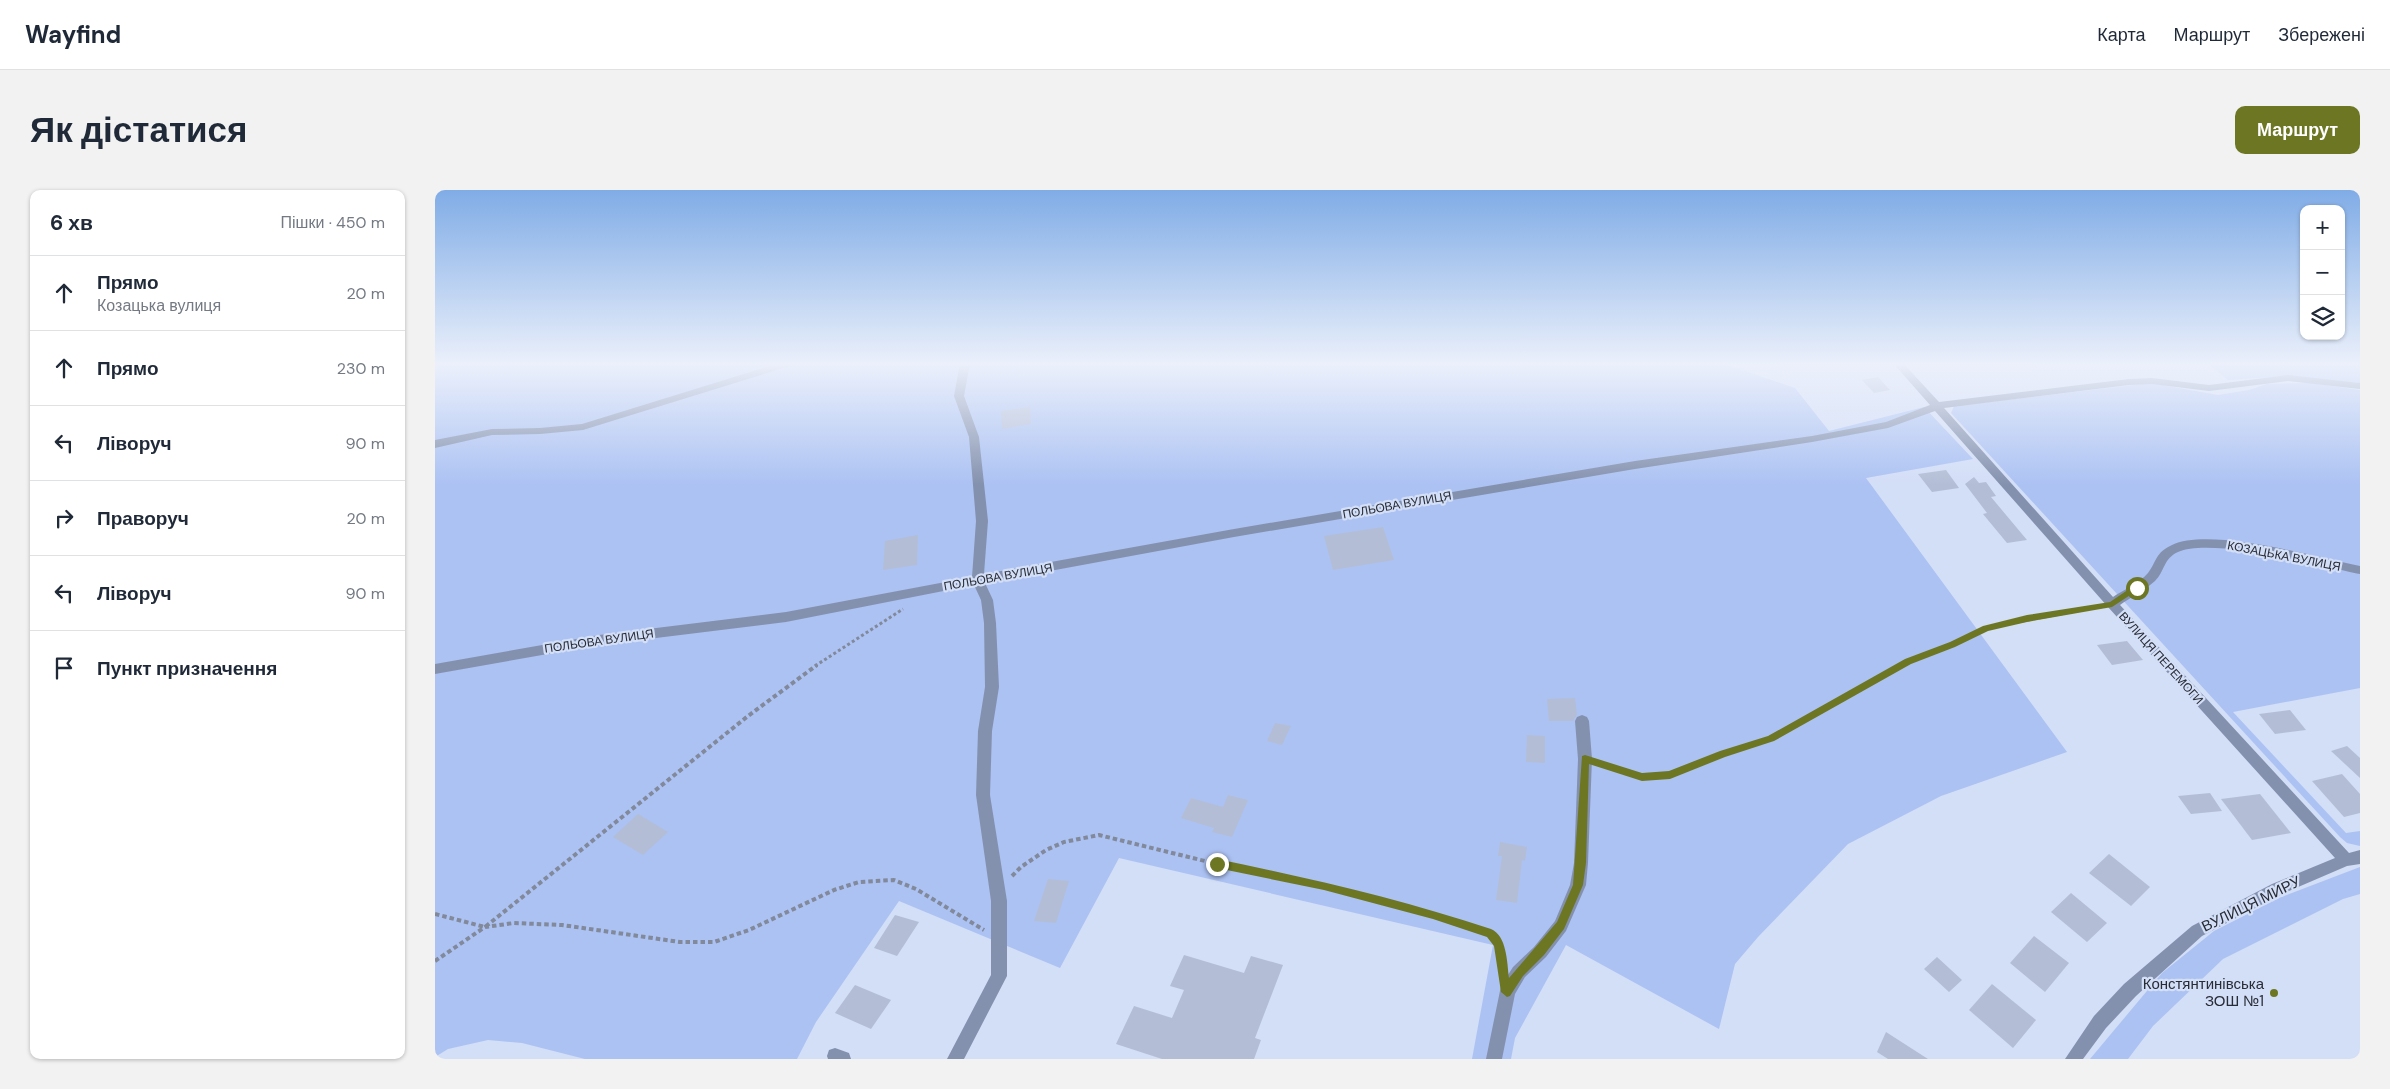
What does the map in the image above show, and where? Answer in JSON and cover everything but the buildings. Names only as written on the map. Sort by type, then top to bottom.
[{"type":"street","points":[[435,444],[492,432],[540,431],[583,427],[658,404]]},
{"type":"street","points":[[955,1059],[999,976],[999,901],[983,795],[985,731],[992,688],[990,623],[987,600],[978,581],[982,521],[974,437],[962,404]]},
{"type":"street","name":"ВУЛИЦЯ ПЕРЕМОГИ","points":[[1935,404],[2112,604],[2353,859]]},
{"type":"street","name":"ПОЛЬОВА ВУЛИЦЯ","points":[[435,669],[599,640],[786,618],[934,588],[1253,529],[1635,465],[1813,439],[1888,425],[1937,406],[1949,404]]},
{"type":"street","name":"КОЗАЦЬКА ВУЛИЦЯ","points":[[2112,604],[2152,577],[2162,558],[2176,548],[2196,544],[2231,544],[2360,570]]},
{"type":"street","points":[[1494,1059],[1507,992],[1519,972],[1540,952],[1561,926],[1578,885],[1581,863],[1585,758],[1582,720]]},
{"type":"street","name":"ВУЛИЦЯ МИРУ","points":[[2073,1059],[2100,1022],[2131,990],[2197,931],[2277,889],[2353,859]]},
{"type":"path","points":[[435,961],[485,927],[748,716],[821,662],[912,604]]},
{"type":"path","points":[[1585,758],[1642,777],[1670,775],[1723,753],[1771,738],[1908,662],[1986,628],[2027,618],[2112,604]]},
{"type":"path","points":[[999,901],[1009,879],[1027,863],[1064,842],[1099,835],[1217,864],[1324,886],[1433,914],[1491,934],[1499,944],[1507,992]]},
{"type":"path","points":[[435,914],[485,927],[514,923],[562,925],[681,942],[715,942],[749,930],[834,890],[859,882],[894,880],[916,890],[973,925],[998,937]]},
{"type":"shaded area","points":[[435,404],[1807,404],[1829,431],[1924,407],[1973,459],[1866,478],[2067,752],[1941,796],[1848,844],[1758,937],[1735,964],[1719,1029],[1566,945],[1515,1038],[1511,1059],[1472,1059],[1493,945],[1119,858],[1060,968],[899,901],[816,1022],[797,1059],[585,1059],[522,1043],[488,1040],[448,1049],[435,1057]]},
{"type":"shaded area","points":[[1975,404],[2360,404],[2360,688],[2233,712],[2346,833],[2360,831],[2360,846],[2347,843],[2340,837],[1951,413],[1954,406]]},
{"type":"shaded area","points":[[2360,867],[2360,894],[2343,899],[2223,959],[2153,1026],[2128,1059],[2090,1059],[2162,973],[2214,931],[2279,898]]},
{"type":"place","name":"Констянтинівська ЗОШ №1","points":[[2274,993]]},
{"type":"route","points":[[1217,864],[1324,886],[1433,914],[1491,934],[1499,944],[1507,992],[1519,972],[1540,952],[1561,926],[1573,901],[1578,885],[1581,863],[1585,758],[1642,777],[1670,775],[1723,753],[1771,738],[1908,662],[1986,628],[2027,618],[2112,604],[2137,588]]}]
